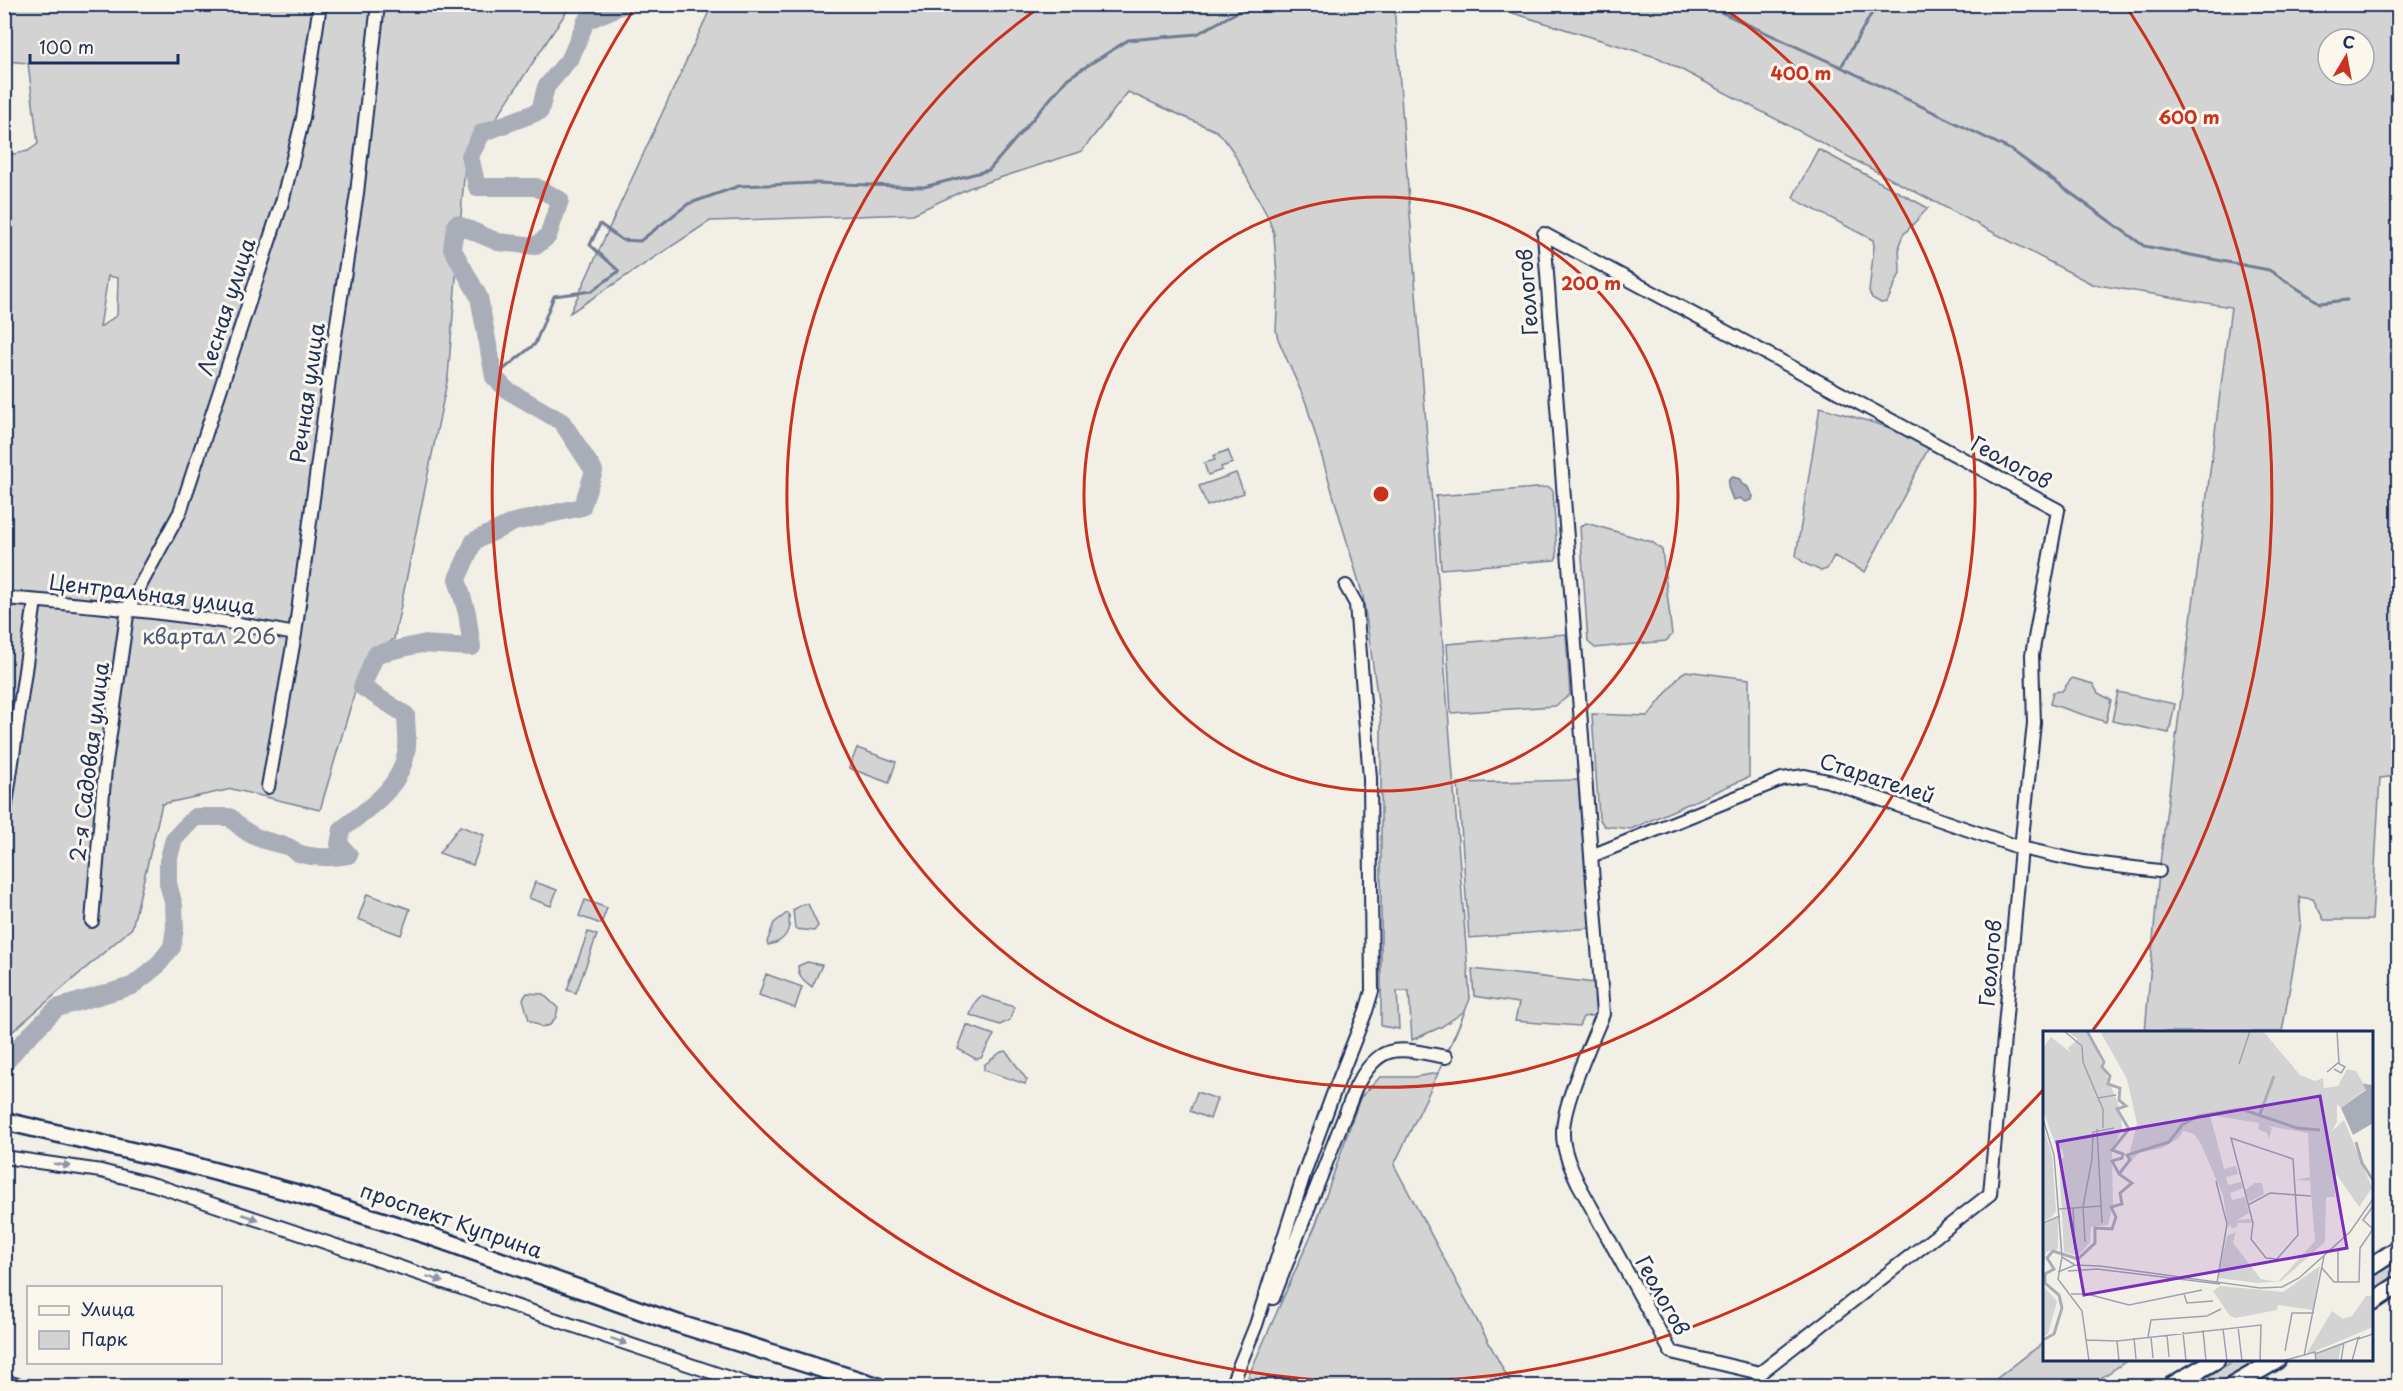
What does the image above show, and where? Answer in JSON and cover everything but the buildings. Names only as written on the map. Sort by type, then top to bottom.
[{"type":"main road","name":"проспект Куприна","points":[[4,1121],[188,1164],[296,1193],[430,1236],[679,1324],[877,1386]]},
{"type":"main road","points":[[2373,1265],[2398,1249]]},
{"type":"main road","points":[[2373,1301],[2398,1285]]},
{"type":"main road","points":[[2171,1386],[2213,1361]]},
{"type":"main road","points":[[2232,1386],[2274,1361]]},
{"type":"street","name":"Лесная улица","points":[[128,608],[180,512],[282,202],[303,118],[320,4]]},
{"type":"street","name":"Речная улица","points":[[268,787],[295,634],[333,350],[357,193],[378,4]]},
{"type":"street","name":"Геологов","points":[[1544,234],[2058,510],[2032,655],[2035,716],[1990,1194],[1760,1373],[1671,1352],[1578,1183],[1566,1155],[1563,1134],[1567,1110],[1603,1014],[1591,856],[1544,234]]},
{"type":"street","points":[[1231,1386],[1250,1340],[1306,1168],[1372,991],[1370,778],[1356,604],[1346,586]]},
{"type":"street","name":"Центральная улица","points":[[4,598],[128,608],[230,621],[295,634]]},
{"type":"street","points":[[4,818],[35,601]]},
{"type":"street","name":"2-я Садовая улица","points":[[93,921],[105,769],[128,608]]},
{"type":"street","name":"Старателей","points":[[1591,856],[1782,779],[1805,776],[2021,848],[2084,862],[2158,871]]},
{"type":"street","points":[[1265,1295],[1273,1298],[1356,1087],[1366,1067],[1380,1054],[1393,1050],[1446,1057]]},
{"type":"street","points":[[4,1157],[101,1170],[155,1185],[753,1386]]},
{"type":"street","points":[[4,1381],[20,1386]]},
{"type":"green space","name":"квартал 206","points":[[4,5],[571,5],[465,165],[448,377],[394,639],[364,661],[320,810],[232,789],[162,804],[132,928],[5,1038],[4,156],[28,151],[38,144],[28,63],[5,61]],"holes":[[[108,276],[118,278],[117,315],[100,327]]]},
{"type":"green space","points":[[712,5],[1394,5],[1470,999],[1446,1057],[1394,1165],[1512,1386],[1244,1386],[1316,1224],[1360,1098],[1380,1077],[1414,1077],[1438,1073],[1465,1011],[1441,1027],[1412,1040],[1409,991],[1397,991],[1399,1029],[1381,1026],[1381,722],[1363,596],[1306,403],[1278,339],[1276,330],[1278,289],[1274,234],[1268,217],[1232,150],[1216,131],[1128,92],[1082,151],[969,188],[913,214],[710,221],[570,313]]},
{"type":"green space","points":[[1475,5],[2398,5],[2398,729],[2393,731],[2396,776],[2380,778],[2372,920],[2324,920],[2313,899],[2299,897],[2301,923],[2282,1031],[2145,1031],[2159,871],[2231,307],[2092,284],[1659,58],[1493,7]]},
{"type":"green space","points":[[1818,149],[1928,208],[1903,235],[1899,245],[1900,273],[1887,302],[1881,303],[1872,298],[1869,292],[1873,240],[1793,197]]},
{"type":"green space","points":[[1820,407],[1898,430],[1930,445],[1865,572],[1834,556],[1827,569],[1821,571],[1804,563],[1796,556]]},
{"type":"green space","points":[[1228,450],[1233,463],[1208,475],[1204,463],[1215,460],[1213,456]]},
{"type":"green space","points":[[1236,473],[1244,493],[1207,506],[1199,486]]},
{"type":"green space","points":[[1549,487],[1553,491],[1557,556],[1555,560],[1441,569],[1436,496]]},
{"type":"green space","points":[[1586,523],[1652,542],[1662,550],[1672,635],[1666,641],[1595,648],[1588,642],[1580,527]]},
{"type":"green space","points":[[1566,634],[1570,695],[1555,706],[1451,713],[1447,644]]},
{"type":"green space","points":[[1686,671],[1749,679],[1749,777],[1631,829],[1604,826],[1599,818],[1592,714],[1648,716],[1681,674]]},
{"type":"green space","points":[[2072,678],[2093,684],[2098,693],[2111,700],[2106,722],[2050,704],[2053,692],[2062,691]]},
{"type":"green space","points":[[2118,692],[2175,704],[2169,733],[2112,721]]},
{"type":"green space","points":[[857,748],[896,762],[889,783],[849,768]]},
{"type":"green space","points":[[1578,780],[1590,928],[1469,938],[1458,783]]},
{"type":"green space","points":[[460,826],[484,835],[473,865],[439,853]]},
{"type":"green space","points":[[535,882],[557,890],[551,906],[529,898]]},
{"type":"green space","points":[[367,894],[410,909],[401,935],[358,919]]},
{"type":"green space","points":[[585,900],[607,908],[601,924],[579,916]]},
{"type":"green space","points":[[803,904],[808,904],[818,926],[814,931],[795,929],[793,910]]},
{"type":"green space","points":[[787,913],[789,926],[786,935],[774,944],[768,945],[774,923]]},
{"type":"green space","points":[[588,932],[597,935],[576,993],[567,990]]},
{"type":"green space","points":[[807,962],[822,965],[812,987],[802,978],[798,970],[798,966]]},
{"type":"green space","points":[[1472,969],[1595,983],[1597,1015],[1583,1017],[1579,1026],[1515,1021],[1519,1003],[1474,996]]},
{"type":"green space","points":[[766,974],[802,987],[795,1008],[759,995]]},
{"type":"green space","points":[[527,993],[543,994],[558,1008],[556,1017],[550,1025],[542,1027],[529,1020],[523,999]]},
{"type":"green space","points":[[981,996],[1014,1007],[1010,1020],[1000,1025],[970,1015],[976,1001]]},
{"type":"green space","points":[[967,1025],[994,1035],[981,1058],[976,1059],[958,1049]]},
{"type":"green space","points":[[1006,1051],[1027,1080],[1025,1084],[984,1070],[984,1065],[1001,1052]]},
{"type":"green space","points":[[1197,1092],[1217,1099],[1210,1119],[1190,1111]]},
{"type":"green space","points":[[2398,1257],[2398,1279],[2373,1295],[2373,1274]]},
{"type":"green space","points":[[2043,1343],[2043,1361],[2126,1361],[2089,1386],[1987,1386]]},
{"type":"green space","points":[[2233,1361],[2259,1361],[2217,1386],[2191,1386]]},
{"type":"shaded area","points":[[1733,477],[1740,479],[1742,484],[1747,486],[1753,496],[1752,500],[1745,502],[1740,498],[1733,500],[1728,487],[1729,479]]},
{"type":"waterway","points":[[4,1064],[57,1008],[132,986],[157,966],[172,947],[175,928],[174,906],[168,883],[168,861],[174,839],[195,817],[230,817],[255,837],[288,847],[304,855],[324,857],[349,855],[339,844],[342,829],[374,804],[392,785],[399,774],[407,747],[406,715],[362,687],[376,654],[421,644],[472,647],[467,613],[457,579],[474,541],[514,522],[582,507],[594,471],[562,422],[507,390],[494,377],[479,297],[452,248],[456,224],[498,242],[536,246],[548,236],[560,200],[536,187],[477,187],[470,156],[482,133],[540,111],[546,87],[571,57],[586,21],[625,4]]},
{"type":"waterway","points":[[494,377],[535,344],[554,296],[592,291],[619,271],[590,245],[600,224],[622,240],[640,241],[688,204],[739,186],[816,183],[924,187],[989,170],[1068,78],[1128,40],[1197,34],[1252,4]]},
{"type":"waterway","points":[[1703,4],[1841,67],[2011,150],[2144,246],[2269,270],[2320,303],[2347,300]]},
{"type":"waterway","points":[[1841,67],[1877,4]]}]
